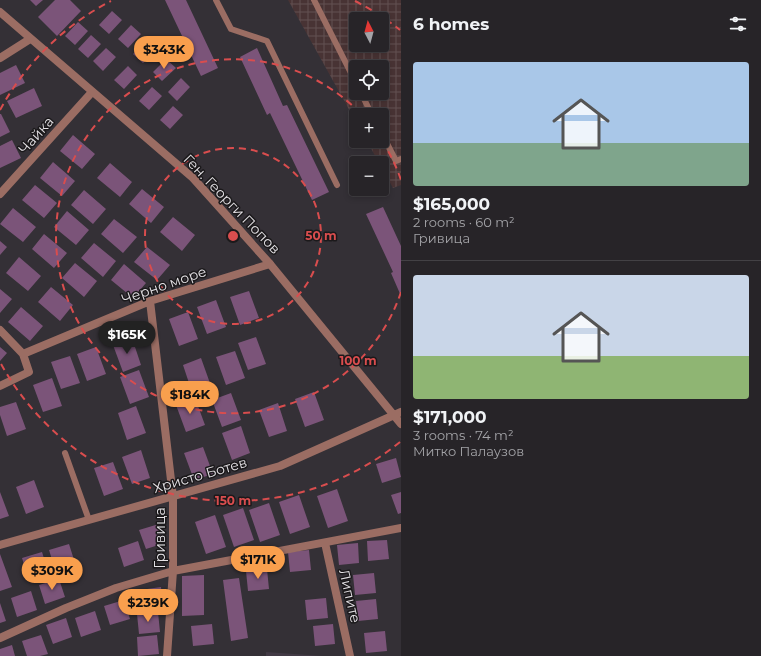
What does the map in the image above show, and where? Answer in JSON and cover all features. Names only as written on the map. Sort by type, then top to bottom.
[{"type":"street","name":"Ген. Георги Попов","points":[[0,12],[193,178],[270,264],[398,413],[401,424]]},
{"type":"street","points":[[0,58],[30,38]]},
{"type":"street","name":"Чайка","points":[[0,194],[92,92]]},
{"type":"street","name":"Черно море","points":[[23,354],[150,301],[270,264]]},
{"type":"street","name":"Гривица","points":[[150,301],[173,497],[173,571],[167,656]]},
{"type":"street","points":[[0,330],[23,354],[29,372],[0,386]]},
{"type":"street","name":"Христо Ботев","points":[[0,545],[280,466],[398,413]]},
{"type":"street","points":[[0,638],[66,608],[116,588],[173,571],[401,528]]},
{"type":"street","name":"Липите","points":[[325,542],[350,656]]},
{"type":"lane","points":[[216,0],[231,29],[267,41],[337,185]]},
{"type":"lane","points":[[314,0],[349,69]]},
{"type":"lane","points":[[389,148],[396,161],[401,159]]},
{"type":"lane","points":[[65,453],[89,520]]},
{"type":"shaded area","points":[[288,0],[401,0],[401,185],[393,188],[389,181],[389,156],[375,156],[371,148],[389,148],[389,108],[349,108],[349,109]]},
{"type":"shaded area","points":[[266,652],[323,656],[266,656]]},
{"type":"building","points":[[30,0],[43,0],[36,6]]},
{"type":"building","points":[[55,0],[70,0],[81,11],[57,36],[38,17]]},
{"type":"building","points":[[165,0],[186,0],[218,68],[201,76]]},
{"type":"building","points":[[112,11],[122,20],[109,34],[99,25]]},
{"type":"building","points":[[78,22],[88,31],[75,45],[65,36]]},
{"type":"building","points":[[131,25],[141,34],[128,48],[118,39]]},
{"type":"building","points":[[91,35],[101,44],[88,58],[78,49]]},
{"type":"building","points":[[146,41],[156,50],[143,63],[133,54]]},
{"type":"building","points":[[106,48],[116,57],[103,71],[93,61]]},
{"type":"building","points":[[257,48],[283,106],[287,105],[329,192],[312,200],[270,113],[267,115],[240,57]]},
{"type":"building","points":[[166,59],[176,68],[162,81],[153,72]]},
{"type":"building","points":[[16,65],[25,83],[0,95],[0,73]]},
{"type":"building","points":[[128,66],[137,75],[124,89],[114,80]]},
{"type":"building","points":[[181,78],[190,87],[177,101],[168,92]]},
{"type":"building","points":[[152,87],[162,96],[149,110],[139,101]]},
{"type":"building","points":[[34,88],[42,106],[16,118],[7,101]]},
{"type":"building","points":[[173,106],[183,115],[170,129],[160,120]]},
{"type":"building","points":[[0,114],[10,132],[0,137]]},
{"type":"building","points":[[73,135],[95,154],[82,169],[60,151]]},
{"type":"building","points":[[12,140],[21,158],[0,168],[0,146]]},
{"type":"building","points":[[53,162],[75,181],[62,196],[40,178]]},
{"type":"building","points":[[110,163],[132,182],[120,197],[97,178]]},
{"type":"building","points":[[35,185],[57,203],[44,218],[22,200]]},
{"type":"building","points":[[142,189],[164,207],[151,223],[129,204]]},
{"type":"building","points":[[84,190],[106,209],[93,224],[71,205]]},
{"type":"building","points":[[383,207],[401,246],[401,296],[391,273],[393,272],[366,214]]},
{"type":"building","points":[[13,208],[36,227],[23,242],[0,224]]},
{"type":"building","points":[[67,211],[89,230],[76,245],[54,227]]},
{"type":"building","points":[[173,217],[195,235],[182,251],[160,232]]},
{"type":"building","points":[[114,219],[137,237],[123,253],[101,234]]},
{"type":"building","points":[[44,234],[67,253],[54,268],[32,249]]},
{"type":"building","points":[[0,241],[7,247],[0,255]]},
{"type":"building","points":[[94,243],[116,261],[103,277],[81,258]]},
{"type":"building","points":[[147,247],[170,265],[157,280],[134,262]]},
{"type":"building","points":[[19,257],[41,276],[28,291],[6,273]]},
{"type":"building","points":[[75,263],[97,281],[84,297],[62,278]]},
{"type":"building","points":[[124,264],[146,283],[133,298],[111,280]]},
{"type":"building","points":[[51,287],[73,305],[60,321],[38,302]]},
{"type":"building","points":[[0,289],[12,299],[0,313]]},
{"type":"building","points":[[249,291],[259,318],[240,325],[230,297]]},
{"type":"building","points":[[216,300],[226,327],[207,334],[197,307]]},
{"type":"building","points":[[21,307],[43,326],[30,341],[8,322]]},
{"type":"building","points":[[188,312],[198,339],[179,346],[169,319]]},
{"type":"building","points":[[256,337],[266,364],[248,370],[238,343]]},
{"type":"building","points":[[132,338],[141,365],[123,372],[113,345]]},
{"type":"building","points":[[0,347],[7,353],[0,361]]},
{"type":"building","points":[[96,347],[106,374],[87,381],[77,354]]},
{"type":"building","points":[[235,351],[245,378],[226,385],[216,357]]},
{"type":"building","points":[[70,356],[80,383],[61,389],[51,362]]},
{"type":"building","points":[[201,358],[211,386],[192,392],[183,365]]},
{"type":"building","points":[[139,370],[149,397],[130,404],[120,377]]},
{"type":"building","points":[[52,378],[62,406],[43,412],[33,385]]},
{"type":"building","points":[[314,392],[324,420],[305,427],[295,399]]},
{"type":"building","points":[[231,393],[241,420],[222,427],[212,400]]},
{"type":"building","points":[[195,398],[205,425],[186,432],[176,405]]},
{"type":"building","points":[[16,402],[26,429],[7,436],[0,415],[0,407]]},
{"type":"building","points":[[278,403],[287,431],[269,437],[259,410]]},
{"type":"building","points":[[136,406],[146,433],[127,440],[118,413]]},
{"type":"building","points":[[241,426],[250,453],[232,460],[222,433]]},
{"type":"building","points":[[203,447],[213,474],[194,480],[184,453]]},
{"type":"building","points":[[141,450],[150,478],[132,484],[122,457]]},
{"type":"building","points":[[396,458],[401,477],[382,483],[376,464]]},
{"type":"building","points":[[113,462],[123,489],[104,496],[94,468]]},
{"type":"building","points":[[34,480],[44,507],[26,514],[16,487]]},
{"type":"building","points":[[337,489],[348,521],[328,528],[317,496]]},
{"type":"building","points":[[0,492],[9,516],[0,519]]},
{"type":"building","points":[[401,492],[401,513],[398,514],[391,495]]},
{"type":"building","points":[[299,495],[310,527],[290,534],[279,502]]},
{"type":"building","points":[[269,503],[280,535],[260,542],[249,510]]},
{"type":"building","points":[[243,508],[254,540],[234,547],[223,515]]},
{"type":"building","points":[[215,515],[226,547],[206,554],[195,522]]},
{"type":"building","points":[[159,524],[165,543],[146,549],[139,530]]},
{"type":"building","points":[[387,540],[389,559],[368,561],[367,541]]},
{"type":"building","points":[[138,541],[144,560],[124,567],[118,548]]},
{"type":"building","points":[[358,543],[359,563],[339,565],[337,545]]},
{"type":"building","points":[[69,544],[75,563],[55,569],[49,550]]},
{"type":"building","points":[[309,550],[311,570],[290,572],[288,552]]},
{"type":"building","points":[[42,552],[48,571],[28,577],[22,558]]},
{"type":"building","points":[[0,554],[12,587],[0,591]]},
{"type":"building","points":[[267,569],[269,589],[248,591],[246,571]]},
{"type":"building","points":[[374,573],[376,593],[355,595],[353,575]]},
{"type":"building","points":[[204,575],[204,615],[182,616],[182,576]]},
{"type":"building","points":[[239,578],[248,638],[231,641],[223,580]]},
{"type":"building","points":[[59,579],[65,597],[45,604],[39,585]]},
{"type":"building","points":[[161,587],[163,608],[142,609],[140,590]]},
{"type":"building","points":[[31,591],[37,610],[17,617],[11,598]]},
{"type":"building","points":[[326,598],[328,618],[307,620],[305,600]]},
{"type":"building","points":[[376,599],[378,619],[358,621],[356,601]]},
{"type":"building","points":[[124,600],[130,619],[110,625],[104,606]]},
{"type":"building","points":[[0,603],[6,621],[0,623]]},
{"type":"building","points":[[95,611],[101,630],[81,637],[75,618]]},
{"type":"building","points":[[158,612],[160,632],[139,634],[137,614]]},
{"type":"building","points":[[66,618],[72,637],[53,644],[46,625]]},
{"type":"building","points":[[212,624],[214,644],[193,646],[191,626]]},
{"type":"building","points":[[333,624],[335,644],[315,646],[313,626]]},
{"type":"building","points":[[385,631],[387,651],[366,653],[364,633]]},
{"type":"building","points":[[41,635],[48,654],[40,656],[27,656],[22,641]]},
{"type":"building","points":[[157,635],[159,654],[138,656],[137,637]]},
{"type":"building","points":[[12,645],[15,656],[0,656],[0,649]]}]
